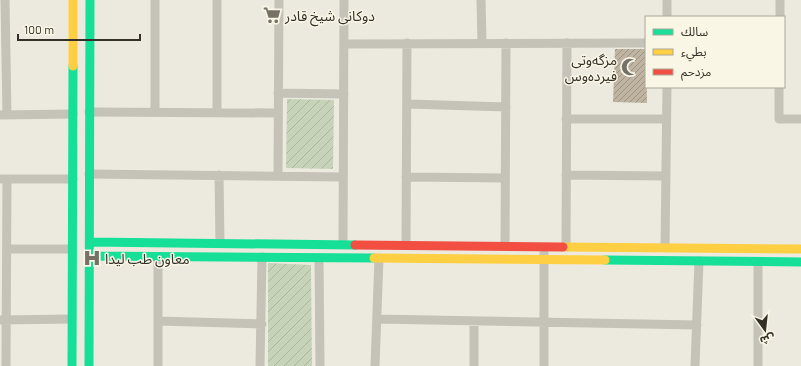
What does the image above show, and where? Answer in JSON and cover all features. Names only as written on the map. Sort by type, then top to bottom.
[{"type":"street","points":[[5,0],[3,115],[73,114]]},
{"type":"street","points":[[72,366],[73,0]]},
{"type":"street","points":[[89,366],[90,242],[88,174],[90,0]]},
{"type":"street","points":[[155,0],[155,112]]},
{"type":"street","points":[[217,0],[217,113]]},
{"type":"street","points":[[278,176],[279,0]]},
{"type":"street","points":[[343,244],[344,0]]},
{"type":"street","points":[[481,0],[482,43]]},
{"type":"street","points":[[667,0],[667,16]]},
{"type":"street","points":[[780,0],[780,16]]},
{"type":"street","points":[[505,246],[506,43]]},
{"type":"street","points":[[566,246],[567,43]]},
{"type":"street","points":[[344,44],[645,43]]},
{"type":"street","points":[[406,245],[408,104],[407,44]]},
{"type":"street","points":[[73,74],[89,74]]},
{"type":"street","points":[[665,247],[666,88]]},
{"type":"street","points":[[779,88],[779,119],[801,119]]},
{"type":"street","points":[[278,93],[344,94]]},
{"type":"street","points":[[408,104],[506,107]]},
{"type":"street","points":[[89,112],[278,113]]},
{"type":"street","points":[[566,119],[666,119]]},
{"type":"street","points":[[88,174],[343,177]]},
{"type":"street","points":[[218,175],[220,243]]},
{"type":"street","points":[[566,175],[666,176]]},
{"type":"street","points":[[406,177],[505,178]]},
{"type":"street","points":[[6,366],[3,320],[7,249],[4,179],[73,179]]},
{"type":"street","points":[[90,242],[801,249]]},
{"type":"street","points":[[544,246],[544,366]]},
{"type":"street","points":[[7,249],[72,249]]},
{"type":"street","points":[[89,256],[801,262]]},
{"type":"street","points":[[158,256],[158,366]]},
{"type":"street","points":[[260,366],[262,324],[262,257]]},
{"type":"street","points":[[319,258],[320,366]]},
{"type":"street","points":[[375,366],[379,258]]},
{"type":"street","points":[[695,366],[699,261]]},
{"type":"street","points":[[758,262],[758,366]]},
{"type":"street","points":[[3,320],[72,319]]},
{"type":"street","points":[[377,319],[697,325]]},
{"type":"street","points":[[158,321],[262,324]]},
{"type":"street","points":[[474,321],[474,366]]},
{"type":"green space","points":[[287,99],[334,100],[333,169],[286,168]]},
{"type":"green space","points":[[268,263],[311,265],[312,366],[268,366]]},
{"type":"building","name":"مزگە‌وتی فیردە‌وس","points":[[615,49],[645,49],[645,88],[647,88],[647,103],[613,102]]},
{"type":"traffic: fast","points":[[89,366],[90,0]]},
{"type":"traffic: fast","points":[[72,366],[73,66]]},
{"type":"traffic: fast","points":[[90,242],[355,245]]},
{"type":"traffic: fast","points":[[89,256],[374,258]]},
{"type":"traffic: fast","points":[[605,260],[801,262]]},
{"type":"traffic: slow","points":[[73,0],[73,66]]},
{"type":"traffic: slow","points":[[563,247],[801,249]]},
{"type":"traffic: slow","points":[[374,258],[605,260]]},
{"type":"traffic: jam","points":[[355,245],[563,247]]},
{"type":"place","name":"دوکانی شیخ قادر","points":[[272,15]]},
{"type":"place","name":"مزگە‌وتی فیردە‌وس","points":[[630,67]]},
{"type":"place","name":"معاون طب لیدا","points":[[92,258]]}]
